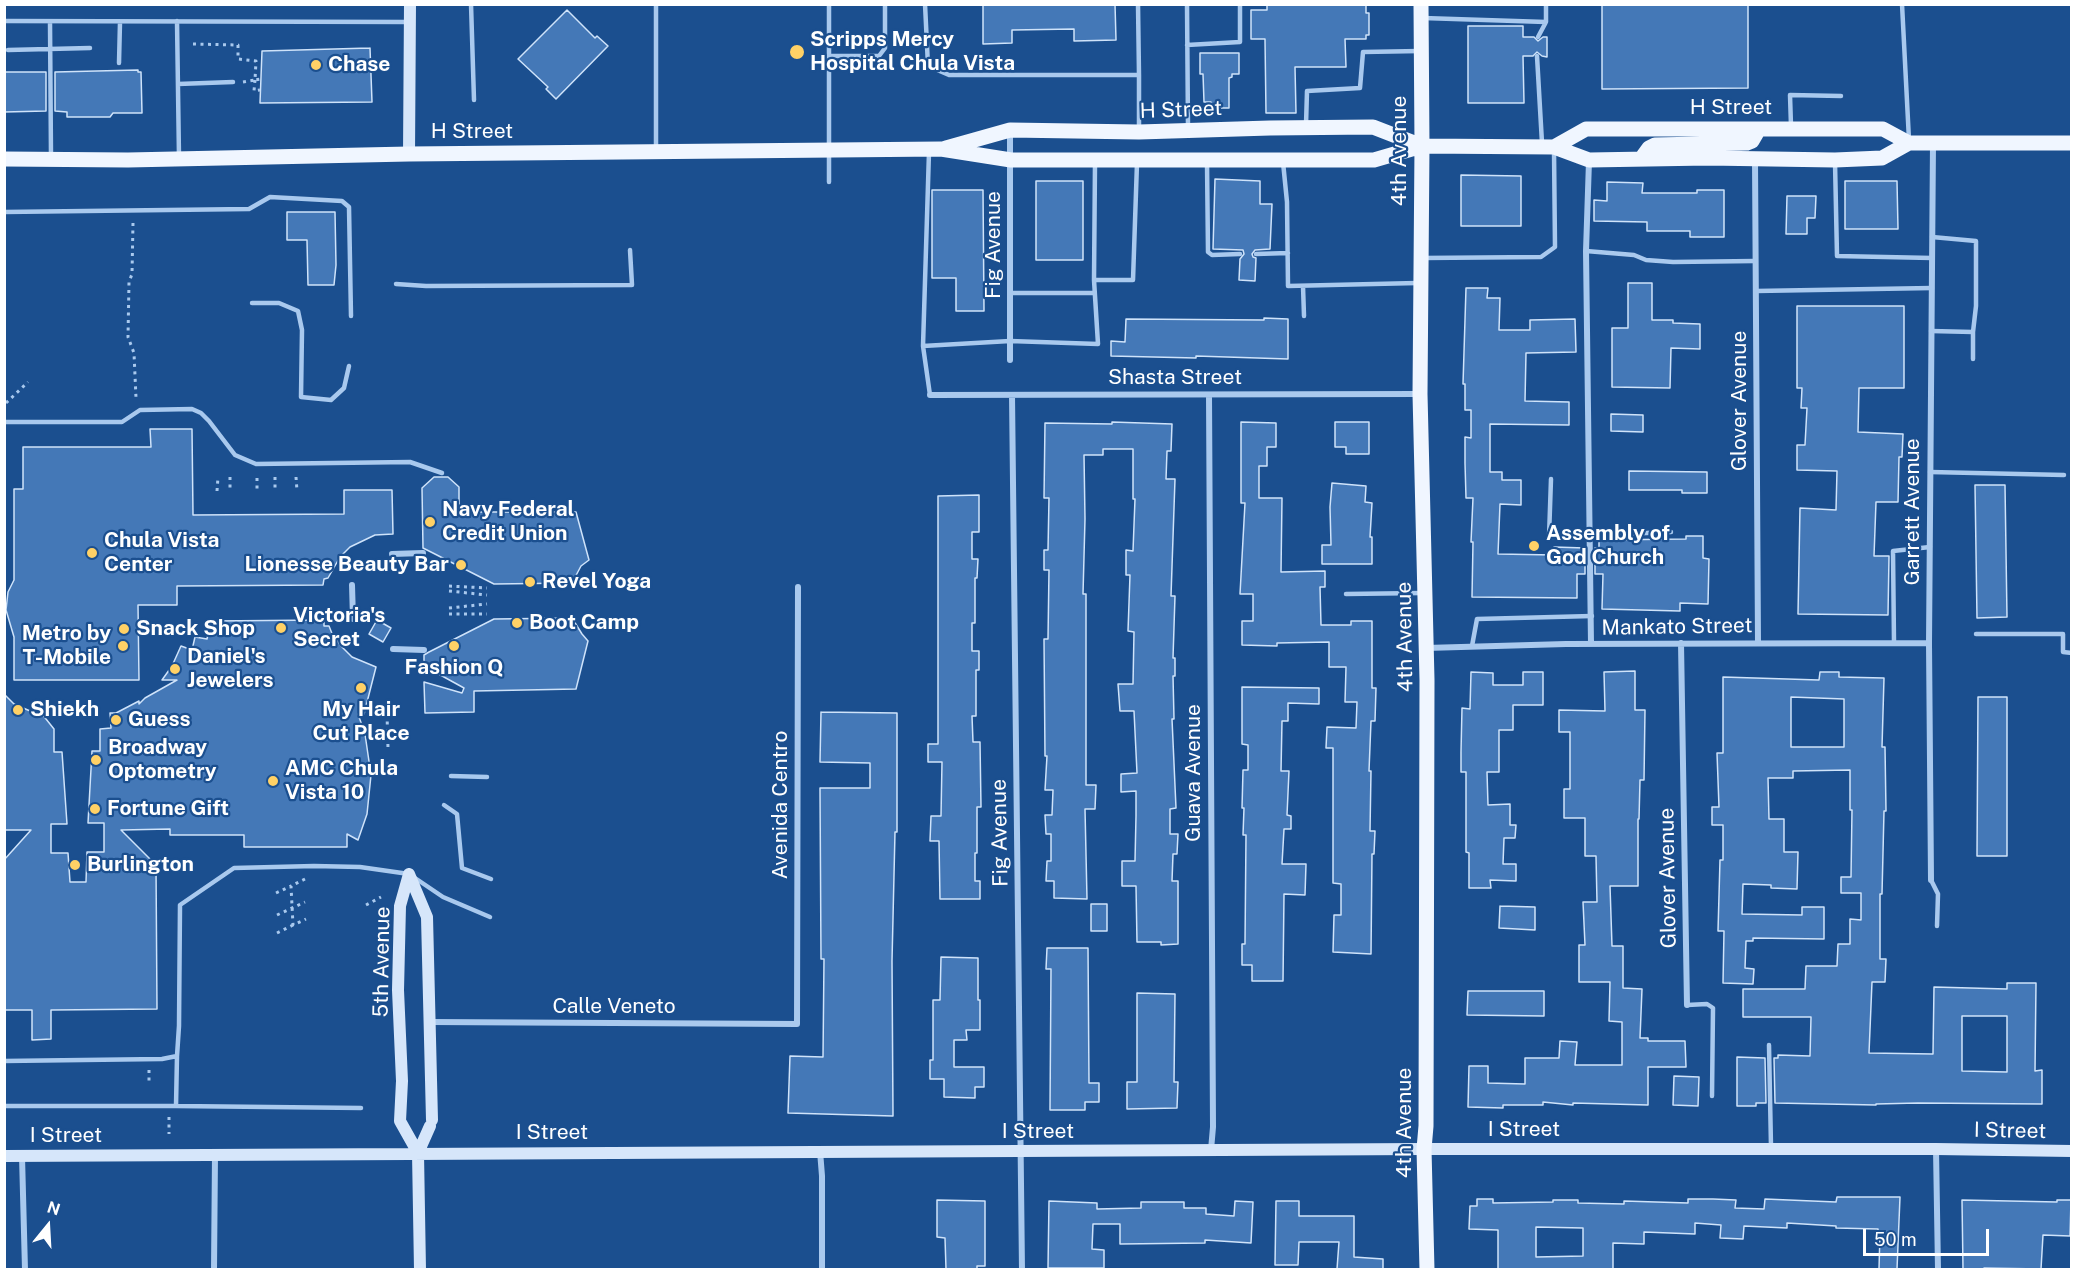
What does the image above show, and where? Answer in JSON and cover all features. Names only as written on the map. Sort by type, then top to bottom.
[{"type":"main road","name":"4th Avenue","points":[[1421,11],[1420,394],[1425,593],[1426,1079],[1424,1149],[1427,1269]]},
{"type":"main road","name":"H Street","points":[[935,149],[1010,130],[1138,132],[1373,127],[1422,146]]},
{"type":"main road","name":"H Street","points":[[1548,147],[1586,129],[1883,129],[1909,143],[2072,143]]},
{"type":"main road","points":[[1641,159],[1649,148],[1655,145],[1747,143],[1752,141],[1759,129]]},
{"type":"main road","name":"H Street","points":[[4,159],[179,159],[409,154],[935,149],[1011,160],[1374,160],[1422,146],[1548,147],[1588,160],[1835,160],[1882,158],[1909,143]]},
{"type":"street","points":[[409,154],[410,4]]},
{"type":"street","name":"Fig Avenue","points":[[1010,130],[1010,360]]},
{"type":"street","name":"Garrett Avenue","points":[[1931,880],[1929,643],[1933,143]]},
{"type":"street","name":"Glover Avenue","points":[[1755,159],[1758,642]]},
{"type":"street","points":[[1588,160],[1586,251],[1591,644]]},
{"type":"street","name":"Shasta Street","points":[[930,395],[1420,394]]},
{"type":"street","name":"Fig Avenue","points":[[1012,395],[1022,1269]]},
{"type":"street","name":"Guava Avenue","points":[[1209,395],[1213,1127],[1210,1150]]},
{"type":"street","points":[[393,554],[423,554]]},
{"type":"street","points":[[352,585],[353,619]]},
{"type":"street","name":"Avenida Centro","points":[[798,587],[798,1024]]},
{"type":"street","name":"Mankato Street","points":[[1425,648],[1758,642],[1929,643]]},
{"type":"street","name":"Glover Avenue","points":[[1681,643],[1687,1005]]},
{"type":"street","points":[[393,649],[424,650]]},
{"type":"street","name":"5th Avenue","points":[[409,874],[427,917],[431,1123],[418,1153],[420,1269]]},
{"type":"street","name":"5th Avenue","points":[[409,874],[400,906],[398,990],[402,1061],[400,1121],[418,1153]]},
{"type":"street","name":"Calle Veneto","points":[[429,1022],[798,1024]]},
{"type":"street","name":"I Street","points":[[4,1156],[1424,1149],[2072,1151]]},
{"type":"street","points":[[1936,1149],[1938,1269]]},
{"type":"street","points":[[820,1151],[822,1269]]},
{"type":"street","points":[[214,1269],[215,1154]]},
{"type":"street","points":[[22,1156],[24,1269]]},
{"type":"lane","points":[[471,4],[474,100]]},
{"type":"lane","points":[[656,4],[656,152]]},
{"type":"lane","points":[[829,4],[829,182]]},
{"type":"lane","points":[[829,56],[879,56],[885,48],[885,4]]},
{"type":"lane","points":[[925,4],[928,66],[949,75],[1139,75]]},
{"type":"lane","points":[[1138,4],[1138,132]]},
{"type":"lane","points":[[1186,4],[1188,130]]},
{"type":"lane","points":[[1187,45],[1240,42],[1240,4]]},
{"type":"lane","points":[[1538,37],[1546,22],[1546,4]]},
{"type":"lane","points":[[1902,4],[1909,143]]},
{"type":"lane","points":[[1421,11],[1546,22]]},
{"type":"lane","points":[[4,21],[410,22]]},
{"type":"lane","points":[[177,21],[179,159]]},
{"type":"lane","points":[[50,22],[51,160]]},
{"type":"lane","points":[[119,63],[120,22]]},
{"type":"lane","points":[[8,50],[90,48]]},
{"type":"lane","points":[[1306,128],[1307,91],[1360,88],[1363,52],[1421,51]]},
{"type":"lane","points":[[1421,258],[1541,257],[1555,247],[1548,147],[1537,56]]},
{"type":"lane","points":[[178,84],[232,82]]},
{"type":"lane","points":[[1791,129],[1791,95],[1841,96]]},
{"type":"lane","points":[[930,395],[923,346],[935,149]]},
{"type":"lane","points":[[923,346],[1010,341],[1098,344],[1094,292],[1095,160]]},
{"type":"lane","points":[[1094,280],[1133,280],[1137,160]]},
{"type":"lane","points":[[1207,160],[1208,252],[1212,255],[1240,254]]},
{"type":"lane","points":[[1283,160],[1287,202],[1288,286],[1421,283]]},
{"type":"lane","points":[[1835,160],[1837,256],[1932,258]]},
{"type":"lane","points":[[4,212],[249,209],[270,196],[342,201],[349,207],[351,316]]},
{"type":"lane","points":[[1932,237],[1976,241],[1974,359]]},
{"type":"lane","points":[[396,284],[426,286],[632,285],[630,250]]},
{"type":"lane","points":[[1586,251],[1634,255],[1646,260],[1673,262],[1755,261]]},
{"type":"lane","points":[[1256,254],[1288,253]]},
{"type":"lane","points":[[1303,286],[1304,316]]},
{"type":"lane","points":[[1756,291],[1932,288]]},
{"type":"lane","points":[[1010,293],[1094,292]]},
{"type":"lane","points":[[252,303],[279,303],[298,311],[302,330],[301,398],[331,400],[344,388],[349,366]]},
{"type":"lane","points":[[1930,331],[1973,332]]},
{"type":"lane","points":[[4,422],[122,422],[140,410],[192,409],[201,413],[209,421],[235,455],[256,464],[410,462],[442,473]]},
{"type":"lane","points":[[1930,472],[2064,475]]},
{"type":"lane","points":[[1551,479],[1549,537],[1671,532]]},
{"type":"lane","points":[[1894,643],[1893,551],[1930,547]]},
{"type":"lane","points":[[1346,594],[1425,593]]},
{"type":"lane","points":[[1472,646],[1477,619],[1592,616]]},
{"type":"lane","points":[[1976,634],[2063,634],[2063,652],[2072,653]]},
{"type":"lane","points":[[451,776],[487,777]]},
{"type":"lane","points":[[444,805],[457,814],[462,868],[491,879]]},
{"type":"lane","points":[[176,1106],[180,905],[234,868],[360,867],[409,874],[444,897],[490,917]]},
{"type":"lane","points":[[1931,880],[1938,894],[1937,926]]},
{"type":"lane","points":[[1687,1005],[1707,1004],[1713,1008],[1712,1096]]},
{"type":"lane","points":[[1769,1046],[1771,1150]]},
{"type":"lane","points":[[4,1061],[162,1059],[177,1056]]},
{"type":"lane","points":[[4,1106],[361,1108]]},
{"type":"path","points":[[193,44],[238,45],[238,59],[256,60],[254,91],[260,90]]},
{"type":"path","points":[[254,81],[261,79]]},
{"type":"path","points":[[133,222],[128,338],[134,353],[136,398]]},
{"type":"path","points":[[6,403],[28,382]]},
{"type":"path","points":[[217,491],[218,477]]},
{"type":"path","points":[[230,477],[230,491]]},
{"type":"path","points":[[275,477],[275,490]]},
{"type":"path","points":[[296,477],[297,491]]},
{"type":"path","points":[[257,478],[257,491]]},
{"type":"path","points":[[487,588],[449,589],[487,595]]},
{"type":"path","points":[[449,608],[487,604]]},
{"type":"path","points":[[449,614],[487,614]]},
{"type":"path","points":[[387,714],[388,748]]},
{"type":"path","points":[[276,893],[305,879]]},
{"type":"path","points":[[291,886],[293,925]]},
{"type":"path","points":[[366,905],[381,897]]},
{"type":"path","points":[[278,915],[305,902]]},
{"type":"path","points":[[277,933],[306,919]]},
{"type":"path","points":[[149,1070],[149,1083]]},
{"type":"path","points":[[161,1116],[169,1117],[169,1134]]},
{"type":"building","points":[[983,4],[1115,4],[1116,40],[1074,41],[1074,29],[1012,30],[1012,43],[983,44]]},
{"type":"building","points":[[1267,4],[1366,4],[1366,13],[1369,13],[1369,35],[1366,35],[1366,39],[1345,39],[1346,67],[1295,67],[1296,113],[1266,113],[1265,39],[1251,39],[1251,10],[1267,10]]},
{"type":"building","points":[[1602,4],[1748,4],[1748,88],[1602,89]]},
{"type":"building","points":[[567,10],[595,38],[597,36],[608,46],[556,99],[546,89],[548,87],[518,59]]},
{"type":"building","points":[[1468,26],[1523,26],[1523,37],[1534,37],[1538,41],[1547,37],[1547,57],[1537,52],[1533,56],[1523,56],[1524,103],[1468,103]]},
{"type":"building","name":"Chase","points":[[370,48],[372,102],[260,103],[262,51]]},
{"type":"building","points":[[1200,53],[1239,53],[1239,74],[1232,74],[1229,78],[1229,108],[1212,108],[1211,102],[1204,102]]},
{"type":"building","points":[[138,70],[141,72],[142,113],[113,113],[110,117],[67,117],[67,112],[55,111],[55,72]]},
{"type":"building","points":[[4,72],[46,72],[46,111],[4,112]]},
{"type":"building","points":[[1461,175],[1521,176],[1521,226],[1461,226]]},
{"type":"building","points":[[1215,179],[1260,181],[1260,204],[1272,204],[1270,249],[1255,250],[1252,254],[1256,258],[1255,281],[1239,280],[1243,250],[1213,249]]},
{"type":"building","points":[[1036,181],[1083,181],[1083,260],[1036,260]]},
{"type":"building","points":[[1845,181],[1897,181],[1898,229],[1845,229]]},
{"type":"building","points":[[1607,182],[1643,183],[1642,193],[1697,193],[1697,190],[1724,190],[1724,237],[1690,237],[1690,231],[1647,231],[1647,222],[1594,221],[1594,200],[1607,201]]},
{"type":"building","points":[[932,190],[983,190],[984,311],[956,311],[956,278],[932,278]]},
{"type":"building","points":[[1787,196],[1816,196],[1815,218],[1807,218],[1807,234],[1786,234]]},
{"type":"building","points":[[287,212],[335,212],[334,285],[308,285],[307,240],[287,240]]},
{"type":"building","points":[[1628,283],[1652,283],[1652,320],[1700,324],[1700,349],[1671,348],[1670,388],[1612,387],[1612,328],[1628,328]]},
{"type":"building","points":[[1466,288],[1488,288],[1487,298],[1500,298],[1499,330],[1530,330],[1530,320],[1575,319],[1576,352],[1526,353],[1525,401],[1569,402],[1569,425],[1490,424],[1490,472],[1502,472],[1502,480],[1521,480],[1521,505],[1500,504],[1498,554],[1554,555],[1554,547],[1585,548],[1585,574],[1577,574],[1577,598],[1472,597],[1473,498],[1466,498],[1465,463],[1465,437],[1471,438],[1471,410],[1465,410],[1465,384],[1463,384]]},
{"type":"building","points":[[1797,306],[1904,306],[1904,388],[1859,388],[1858,432],[1903,434],[1902,457],[1899,457],[1898,502],[1876,502],[1874,556],[1889,556],[1888,615],[1798,614],[1800,508],[1836,510],[1837,471],[1797,470],[1797,445],[1805,445],[1807,408],[1801,408],[1802,388],[1797,388]]},
{"type":"building","points":[[1264,318],[1288,319],[1288,359],[1111,356],[1111,341],[1125,342],[1126,319],[1264,320]]},
{"type":"building","points":[[1611,414],[1643,415],[1643,432],[1611,431]]},
{"type":"building","points":[[1112,422],[1172,424],[1171,451],[1167,451],[1166,479],[1175,479],[1171,596],[1175,596],[1174,719],[1172,719],[1176,808],[1170,809],[1170,834],[1178,834],[1177,854],[1173,854],[1172,881],[1178,881],[1178,944],[1161,945],[1161,942],[1137,942],[1136,886],[1122,886],[1122,861],[1135,861],[1136,791],[1121,792],[1121,774],[1137,773],[1134,711],[1120,711],[1118,684],[1133,684],[1134,632],[1128,631],[1130,575],[1126,575],[1126,550],[1133,551],[1135,499],[1133,499],[1133,449],[1103,449],[1103,455],[1084,455],[1083,594],[1086,594],[1086,785],[1096,785],[1095,809],[1085,809],[1087,899],[1054,898],[1054,881],[1046,881],[1047,861],[1051,861],[1051,834],[1046,834],[1045,815],[1052,815],[1053,790],[1045,790],[1047,756],[1045,756],[1044,639],[1048,639],[1049,570],[1044,570],[1044,550],[1048,550],[1049,498],[1044,498],[1045,423],[1112,424]]},
{"type":"building","points":[[1241,422],[1276,423],[1276,447],[1267,447],[1267,466],[1259,466],[1259,498],[1282,498],[1281,572],[1325,571],[1325,587],[1320,587],[1321,625],[1351,625],[1351,621],[1372,621],[1372,688],[1376,688],[1375,721],[1371,721],[1369,771],[1371,771],[1370,831],[1375,831],[1374,854],[1372,854],[1371,954],[1333,952],[1334,915],[1341,915],[1341,884],[1333,883],[1333,748],[1326,748],[1327,727],[1356,728],[1357,702],[1345,702],[1346,667],[1329,667],[1329,642],[1277,643],[1277,646],[1242,645],[1242,621],[1253,621],[1253,594],[1240,594],[1245,503],[1241,503]]},
{"type":"building","points":[[1335,422],[1369,422],[1369,454],[1346,454],[1346,447],[1335,447]]},
{"type":"building","name":"Chula Vista Center","points":[[150,429],[192,429],[193,515],[344,514],[344,490],[392,490],[393,534],[375,535],[350,547],[340,557],[328,578],[324,579],[323,585],[177,586],[177,605],[138,605],[139,680],[14,680],[14,637],[6,610],[8,592],[14,580],[14,489],[23,489],[23,447],[151,447]]},
{"type":"building","points":[[1629,471],[1707,472],[1707,493],[1682,493],[1682,490],[1629,490]]},
{"type":"building","points":[[434,477],[448,477],[459,487],[459,512],[576,512],[589,560],[581,566],[572,583],[494,584],[423,548],[422,488]]},
{"type":"building","points":[[1332,483],[1366,486],[1365,502],[1372,503],[1370,537],[1372,537],[1372,564],[1322,564],[1322,545],[1331,545]]},
{"type":"building","points":[[1975,485],[2005,485],[2007,617],[1977,618]]},
{"type":"building","points":[[979,495],[979,532],[972,532],[972,559],[978,559],[977,578],[975,578],[975,623],[972,623],[972,651],[979,651],[979,670],[976,670],[976,716],[972,716],[973,742],[980,742],[981,807],[977,807],[975,881],[980,881],[980,899],[940,899],[939,841],[930,841],[931,816],[941,816],[942,762],[928,762],[928,744],[938,744],[938,496]]},
{"type":"building","points":[[1686,536],[1703,536],[1703,558],[1709,559],[1708,604],[1680,603],[1680,611],[1602,609],[1603,574],[1595,574],[1595,548],[1599,548],[1599,540],[1686,539]]},
{"type":"building","points":[[572,618],[588,641],[576,689],[474,691],[474,712],[425,713],[424,682],[462,693],[464,688],[424,666],[424,655],[494,619]]},
{"type":"building","points":[[324,620],[324,626],[329,626],[333,636],[352,657],[376,667],[364,714],[358,714],[365,734],[371,775],[367,814],[358,840],[347,834],[347,847],[244,847],[244,835],[170,835],[170,829],[121,830],[156,865],[157,1009],[51,1010],[51,1039],[32,1040],[32,1010],[4,1010],[4,860],[31,830],[4,830],[4,694],[14,704],[42,714],[54,729],[54,752],[62,752],[67,824],[51,824],[51,853],[68,853],[70,882],[86,882],[87,852],[104,852],[104,823],[88,823],[92,751],[100,751],[100,729],[111,728],[110,713],[116,713],[139,701],[139,704],[145,698],[177,680],[162,680],[172,666],[181,646],[192,650],[195,637],[207,639],[211,621]]},
{"type":"building","points":[[377,620],[391,628],[383,642],[369,634]]},
{"type":"building","points":[[1635,671],[1635,710],[1645,710],[1644,780],[1640,780],[1638,819],[1638,886],[1610,886],[1612,946],[1623,946],[1623,988],[1642,989],[1640,1038],[1648,1038],[1648,1041],[1685,1041],[1686,1067],[1648,1067],[1648,1105],[1573,1103],[1573,1105],[1543,1102],[1543,1105],[1503,1105],[1503,1108],[1468,1107],[1469,1066],[1488,1066],[1488,1083],[1525,1084],[1525,1058],[1559,1058],[1560,1041],[1577,1042],[1575,1065],[1622,1065],[1622,1022],[1609,1021],[1610,982],[1579,982],[1579,945],[1585,945],[1583,902],[1597,902],[1596,856],[1585,856],[1585,818],[1564,818],[1564,789],[1570,789],[1570,732],[1559,732],[1559,710],[1605,711],[1604,672]]},
{"type":"building","points":[[1471,672],[1493,673],[1493,685],[1523,685],[1523,672],[1543,672],[1543,705],[1513,705],[1513,730],[1499,730],[1499,772],[1487,772],[1488,805],[1510,804],[1510,825],[1516,825],[1515,838],[1504,838],[1503,864],[1516,864],[1516,881],[1490,880],[1491,888],[1469,888],[1469,853],[1466,852],[1466,772],[1461,772],[1461,752],[1462,708],[1470,709]]},
{"type":"building","points":[[1820,672],[1839,672],[1839,677],[1884,678],[1882,747],[1885,747],[1886,811],[1884,811],[1882,894],[1880,894],[1880,959],[1886,959],[1885,982],[1872,982],[1869,1053],[1933,1054],[1934,987],[2007,989],[2007,983],[2036,983],[2035,1071],[2042,1070],[2042,1104],[1775,1103],[1774,1058],[1778,1058],[1778,1055],[1810,1056],[1811,1017],[1743,1017],[1743,989],[1805,989],[1806,966],[1837,966],[1838,944],[1850,944],[1850,919],[1861,920],[1861,893],[1841,893],[1841,877],[1851,877],[1850,770],[1793,771],[1793,778],[1768,778],[1769,819],[1784,819],[1784,852],[1798,852],[1797,889],[1743,884],[1742,914],[1802,915],[1802,907],[1824,907],[1824,939],[1753,938],[1753,941],[1746,941],[1745,968],[1754,969],[1753,984],[1723,983],[1724,931],[1718,931],[1723,825],[1712,825],[1712,807],[1719,807],[1717,753],[1723,753],[1723,677],[1819,680]],"holes":[[[1791,697],[1844,699],[1844,747],[1791,747]],[[1962,1016],[2007,1016],[2007,1072],[1962,1071]]]},
{"type":"building","points":[[1242,687],[1319,688],[1319,704],[1288,703],[1288,721],[1282,721],[1281,771],[1289,771],[1287,815],[1291,816],[1291,829],[1284,829],[1282,864],[1306,864],[1305,895],[1284,894],[1283,981],[1252,981],[1252,965],[1242,965],[1242,944],[1245,944],[1246,835],[1243,835],[1243,770],[1248,770],[1248,745],[1242,744]]},
{"type":"building","points":[[1978,697],[2007,697],[2007,856],[1977,856]]},
{"type":"building","points":[[821,712],[897,713],[897,832],[895,832],[892,961],[893,1116],[788,1113],[790,1056],[823,1057],[824,959],[821,959],[820,788],[870,788],[870,763],[820,762]]},
{"type":"building","points":[[1091,904],[1107,904],[1107,931],[1091,931]]},
{"type":"building","points":[[1500,906],[1535,907],[1535,930],[1499,928]]},
{"type":"building","points":[[1047,948],[1088,948],[1089,1083],[1099,1083],[1099,1102],[1085,1102],[1085,1110],[1050,1110],[1051,969],[1046,969]]},
{"type":"building","points":[[941,957],[978,958],[980,1030],[966,1030],[967,1040],[954,1040],[954,1067],[984,1067],[984,1087],[975,1087],[975,1098],[944,1097],[944,1079],[930,1079],[930,1060],[933,1060],[933,1000],[940,1000]]},
{"type":"building","points":[[1468,991],[1544,991],[1544,1016],[1467,1015]]},
{"type":"building","points":[[1137,993],[1175,994],[1174,1082],[1178,1082],[1177,1108],[1127,1109],[1127,1082],[1137,1082]]},
{"type":"building","points":[[1737,1057],[1765,1058],[1766,1103],[1756,1103],[1756,1106],[1737,1106]]},
{"type":"building","points":[[1674,1076],[1699,1077],[1698,1106],[1673,1105]]},
{"type":"building","points":[[1837,1197],[1900,1197],[1897,1269],[1879,1269],[1880,1233],[1878,1229],[1787,1223],[1787,1228],[1744,1226],[1743,1239],[1720,1238],[1721,1225],[1695,1223],[1695,1234],[1644,1232],[1644,1244],[1613,1243],[1613,1269],[1498,1269],[1498,1230],[1469,1229],[1470,1206],[1477,1206],[1477,1199],[1493,1199],[1493,1203],[1578,1200],[1578,1203],[1624,1204],[1624,1201],[1688,1203],[1688,1199],[1713,1199],[1736,1200],[1735,1208],[1764,1209],[1765,1199],[1836,1202]],"holes":[[[1536,1227],[1583,1228],[1583,1256],[1536,1257]]]},
{"type":"building","points":[[937,1200],[985,1201],[985,1266],[977,1266],[977,1269],[946,1269],[945,1238],[937,1237]]},
{"type":"building","points":[[1962,1200],[2057,1202],[2057,1200],[2071,1200],[2070,1236],[2043,1235],[2041,1269],[1963,1269]]},
{"type":"building","points":[[1049,1201],[1097,1203],[1097,1209],[1141,1208],[1141,1202],[1184,1202],[1184,1208],[1206,1208],[1206,1214],[1234,1216],[1235,1201],[1253,1202],[1251,1243],[1205,1240],[1205,1243],[1120,1244],[1120,1224],[1093,1224],[1092,1249],[1104,1250],[1104,1268],[1048,1268]]},
{"type":"building","points":[[1276,1201],[1299,1201],[1299,1216],[1354,1216],[1354,1257],[1383,1259],[1383,1269],[1337,1269],[1339,1242],[1299,1242],[1298,1265],[1275,1265]]},
{"type":"place","name":"Scripps Mercy Hospital Chula Vista","points":[[797,52]]},
{"type":"place","name":"Chase","points":[[316,65]]},
{"type":"place","name":"Navy Federal Credit Union","points":[[430,522]]},
{"type":"place","name":"Assembly of God Church","points":[[1534,546]]},
{"type":"place","name":"Chula Vista Center","points":[[92,553]]},
{"type":"place","name":"Lionesse Beauty Bar","points":[[461,565]]},
{"type":"place","name":"Revel Yoga","points":[[530,582]]},
{"type":"place","name":"Boot Camp","points":[[517,623]]},
{"type":"place","name":"Victoria's Secret","points":[[281,628]]},
{"type":"place","name":"Snack Shop","points":[[124,629]]},
{"type":"place","name":"Metro by T-Mobile","points":[[123,646]]},
{"type":"place","name":"Fashion Q","points":[[454,646]]},
{"type":"place","name":"Daniel's Jewelers","points":[[175,669]]},
{"type":"place","name":"My Hair Cut Place","points":[[361,688]]},
{"type":"place","name":"Shiekh","points":[[18,710]]},
{"type":"place","name":"Guess","points":[[116,720]]},
{"type":"place","name":"Broadway Optometry","points":[[96,760]]},
{"type":"place","name":"AMC Chula Vista 10","points":[[273,781]]},
{"type":"place","name":"Fortune Gift","points":[[95,809]]},
{"type":"place","name":"Burlington","points":[[75,865]]}]
